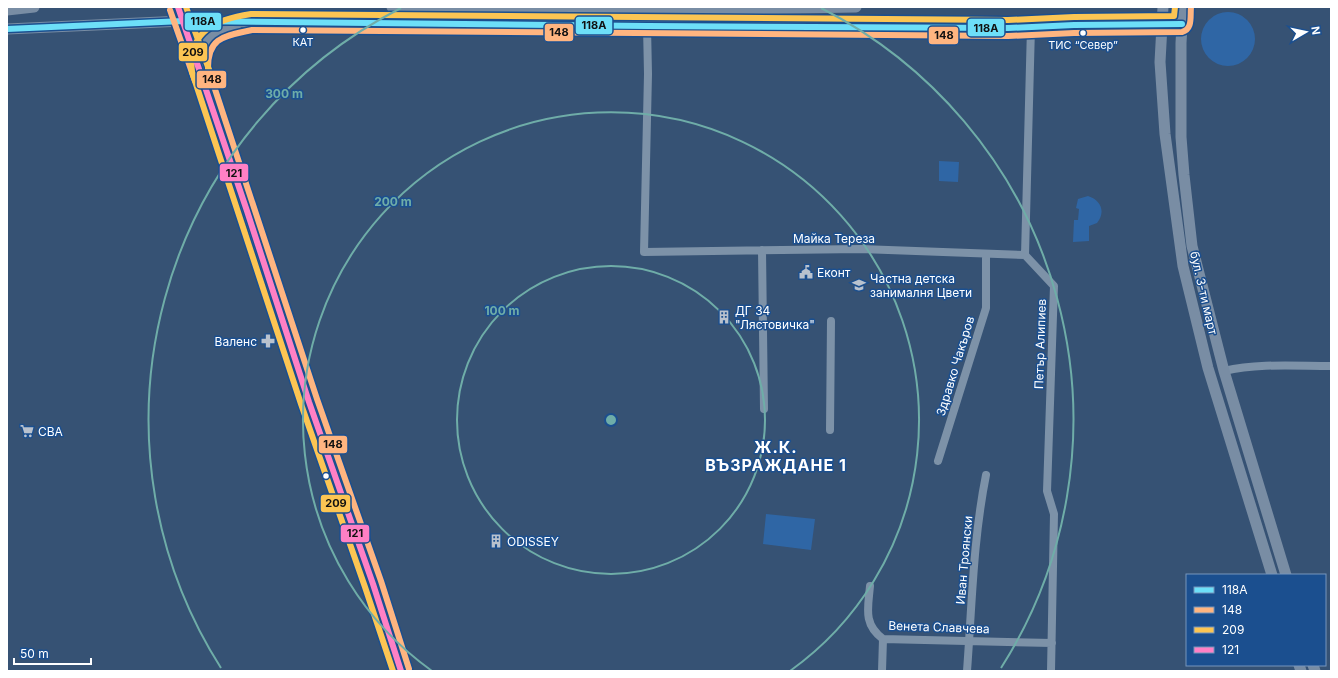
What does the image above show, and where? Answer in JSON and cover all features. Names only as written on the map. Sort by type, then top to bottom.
[{"type":"street","points":[[7,10],[34,7]]},
{"type":"street","points":[[178,7],[250,217],[313,415],[373,584],[401,671]]},
{"type":"street","points":[[392,7],[442,10],[856,7]]},
{"type":"street","name":"бул. 3-ти март","points":[[1163,7],[1160,62],[1165,134],[1183,266],[1208,368],[1272,574]]},
{"type":"street","name":"бул. 3-ти март","points":[[1183,7],[1181,137],[1192,246],[1224,371],[1286,574]]},
{"type":"street","points":[[7,29],[183,21],[647,26],[1031,27],[1182,24]]},
{"type":"street","points":[[200,69],[201,51],[210,35],[222,29],[251,22]]},
{"type":"street","name":"Майка Тереза","points":[[647,26],[648,74],[644,252],[861,249],[1025,255]]},
{"type":"street","points":[[1025,255],[1031,27]]},
{"type":"street","points":[[762,250],[764,409]]},
{"type":"street","name":"Здравко Чакъров","points":[[938,461],[986,308],[986,254]]},
{"type":"street","name":"Петър Алипиев","points":[[1025,255],[1054,286],[1047,491],[1054,514],[1051,671]]},
{"type":"street","points":[[830,430],[831,321]]},
{"type":"street","points":[[1224,371],[1238,368],[1267,366],[1331,366]]},
{"type":"street","name":"Иван Троянски","points":[[967,671],[975,546],[986,475]]},
{"type":"street","name":"Венета Славчева","points":[[870,586],[868,621],[874,631],[883,639],[1052,643]]},
{"type":"street","points":[[882,671],[883,639]]},
{"type":"shaded area","points":[[1228,12],[1238,14],[1247,20],[1253,29],[1255,39],[1253,49],[1247,58],[1238,64],[1228,66],[1218,64],[1209,58],[1203,49],[1201,39],[1203,29],[1209,20],[1218,14]]},
{"type":"shaded area","points":[[939,161],[959,162],[958,182],[939,181]]},
{"type":"shaded area","points":[[1088,196],[1099,203],[1102,211],[1100,219],[1097,223],[1089,226],[1089,241],[1073,242],[1074,220],[1078,220],[1079,209],[1076,208],[1078,199]]},
{"type":"shaded area","points":[[766,514],[815,519],[811,550],[763,544]]},
{"type":"transit line","name":"121","points":[[178,7],[247,211],[309,402],[373,584],[401,671]]},
{"type":"transit line","name":"209","points":[[186,7],[211,75]]},
{"type":"transit line","name":"209","points":[[393,671],[301,404],[192,72],[194,46],[207,30],[227,19],[251,14],[1008,20],[1074,17],[1174,16],[1175,7]]},
{"type":"transit line","name":"148","points":[[409,669],[381,581],[317,399],[208,68],[211,49],[215,43],[227,36],[252,30],[1008,36],[1074,33],[1182,32],[1188,28],[1191,19],[1191,7]]},
{"type":"transit line","name":"148","points":[[170,10],[195,81]]},
{"type":"transit line","name":"118А","points":[[7,29],[183,21],[1008,28],[1074,25],[1182,24]]},
{"type":"place","name":"КАТ","points":[[303,30]]},
{"type":"place","name":"ТИС “Север”","points":[[1083,33]]},
{"type":"place","name":"Еконт","points":[[806,272]]},
{"type":"place","name":"Частна детска занималня Цвети","points":[[859,285]]},
{"type":"place","name":"ДГ 34 \"Лястовичка\"","points":[[724,317]]},
{"type":"place","name":"Валенс","points":[[268,341]]},
{"type":"place","name":"CBA","points":[[27,431]]},
{"type":"place","name":"ODISSEY","points":[[496,541]]},
{"type":"district","name":"Ж.К. ВЪЗРАЖДАНЕ 1","points":[[776,456]]}]
